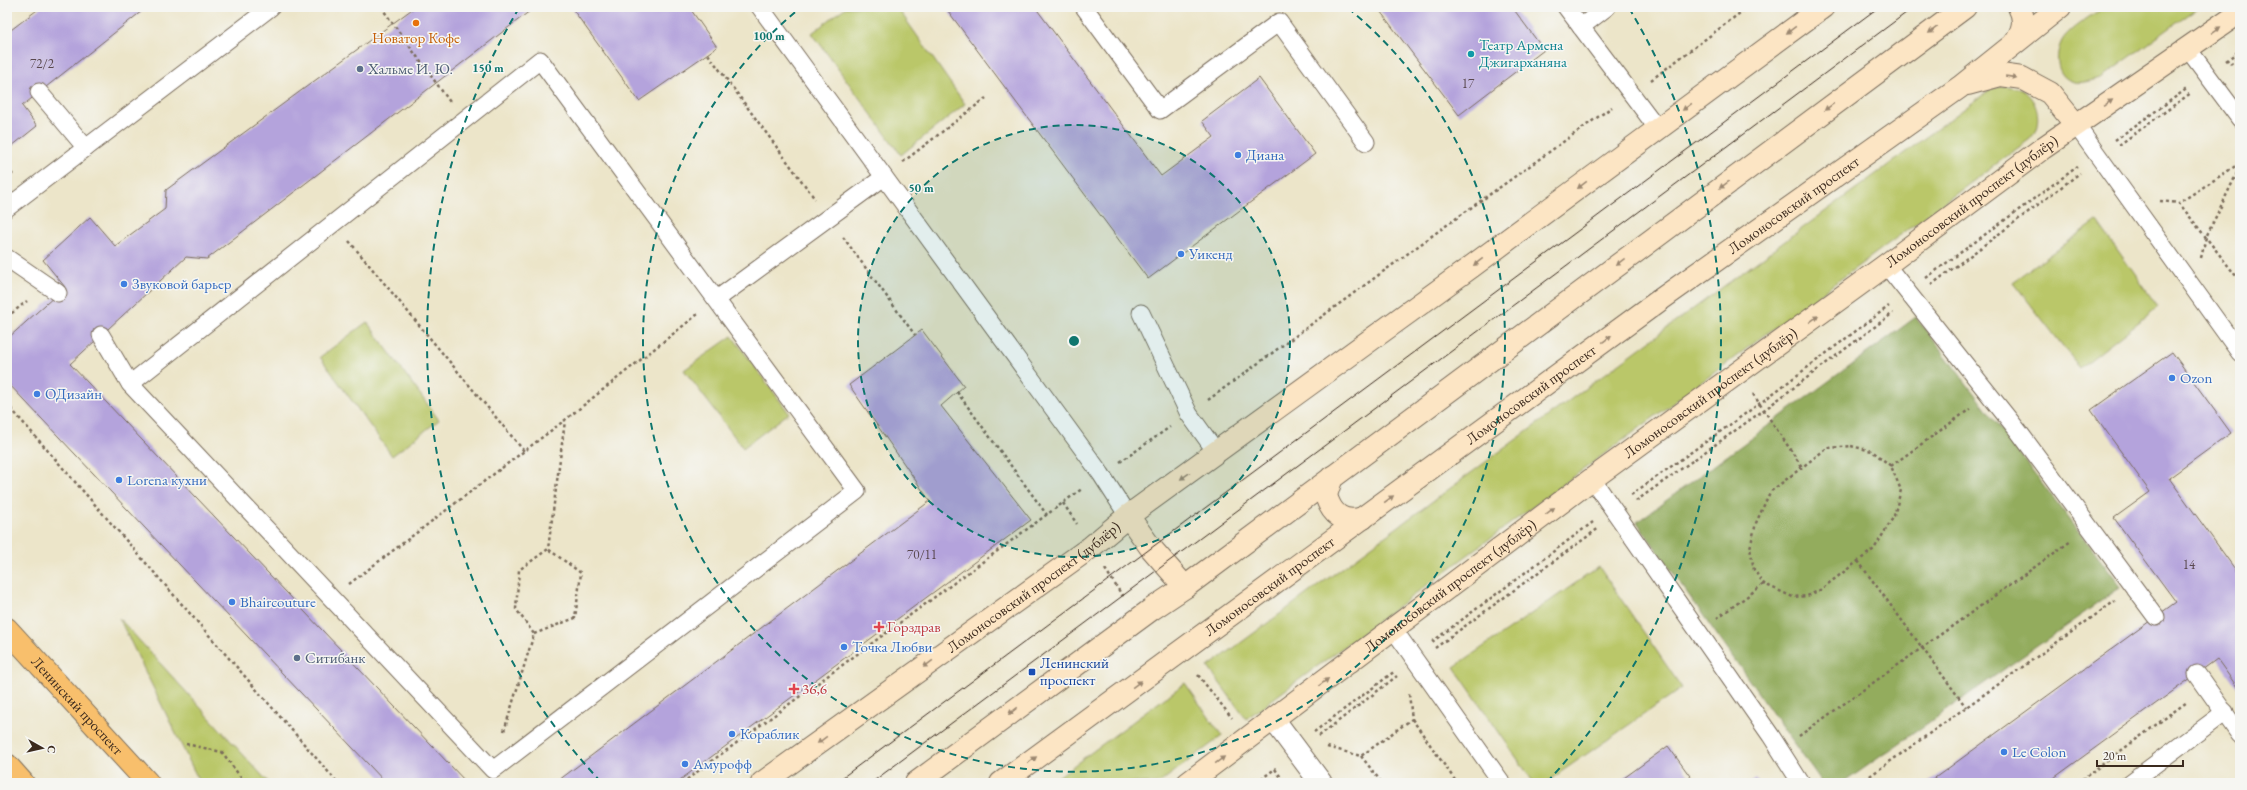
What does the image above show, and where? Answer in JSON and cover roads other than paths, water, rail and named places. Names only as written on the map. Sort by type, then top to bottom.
[{"type":"main road","name":"Ленинский проспект","points":[[7,629],[148,783]]},
{"type":"main road","points":[[7,765],[23,783]]},
{"type":"street","name":"Ломоносовский проспект (дублёр)","points":[[762,783],[1085,551],[1128,516],[1217,453],[1823,7]]},
{"type":"street","points":[[916,783],[1152,609],[1185,587],[1964,7]]},
{"type":"street","points":[[2015,42],[2021,33],[2023,23],[2019,7]]},
{"type":"street","name":"Ломоносовский проспект","points":[[1001,783],[1660,300],[1960,87],[2060,7]]},
{"type":"street","name":"Ломоносовский проспект (дублёр)","points":[[1188,783],[1394,630],[1592,479],[1886,266],[2043,148],[2240,12]]},
{"type":"street","points":[[1960,87],[2001,75],[2022,78],[2050,93],[2076,125]]},
{"type":"street","points":[[1332,477],[1326,495],[1333,512],[1346,520],[1363,518]]},
{"type":"street","name":"Ломоносовский проспект (дублёр)","points":[[1128,516],[1152,548],[1185,587]]},
{"type":"street","points":[[1274,720],[1321,783]]},
{"type":"lane","points":[[7,208],[271,7]]},
{"type":"lane","points":[[760,7],[1101,474],[1128,516]]},
{"type":"lane","points":[[1084,7],[1160,110],[1279,22],[1366,142]]},
{"type":"lane","points":[[1566,7],[1658,129]]},
{"type":"lane","points":[[1581,27],[1607,7]]},
{"type":"lane","points":[[2188,49],[2240,119]]},
{"type":"lane","points":[[101,335],[130,384],[331,598],[494,776],[857,491],[540,60],[130,384]]},
{"type":"lane","points":[[39,92],[86,148]]},
{"type":"lane","points":[[2076,125],[2240,353]]},
{"type":"lane","points":[[717,299],[884,177]]},
{"type":"lane","points":[[7,258],[58,293]]},
{"type":"lane","points":[[1886,266],[1990,394],[2156,617]]},
{"type":"lane","points":[[1141,313],[1189,414],[1217,453]]},
{"type":"lane","points":[[1592,479],[1609,516],[1699,632],[1801,783]]},
{"type":"lane","points":[[1394,630],[1502,783]]},
{"type":"lane","points":[[2202,681],[2226,712],[2240,735]]},
{"type":"lane","points":[[2130,783],[2226,712]]},
{"type":"tram line","points":[[835,783],[1879,7]]},
{"type":"tram line","points":[[871,783],[1914,7]]},
{"type":"place","name":"Новатор Кофе","points":[[416,23]]},
{"type":"place","name":"Театр Армена Джигарханяна","points":[[1471,54]]},
{"type":"place","name":"Хальме И. Ю.","points":[[360,69]]},
{"type":"place","name":"Диана","points":[[1238,155]]},
{"type":"place","name":"Уикенд","points":[[1181,254]]},
{"type":"place","name":"Звуковой барьер","points":[[124,284]]},
{"type":"place","name":"Ozon","points":[[2172,378]]},
{"type":"place","name":"ОДизайн","points":[[37,394]]},
{"type":"place","name":"Lorena кухни","points":[[119,480]]},
{"type":"place","name":"Bhaircouture","points":[[232,602]]},
{"type":"place","name":"Горздрав","points":[[879,627]]},
{"type":"place","name":"Точка Любви","points":[[844,647]]},
{"type":"place","name":"Ситибанк","points":[[297,658]]},
{"type":"place","name":"Ленинский проспект","points":[[1032,672]]},
{"type":"place","name":"36,6","points":[[794,689]]},
{"type":"place","name":"Кораблик","points":[[732,734]]},
{"type":"place","name":"Le Colon","points":[[2004,752]]},
{"type":"place","name":"Амурофф","points":[[685,764]]}]
